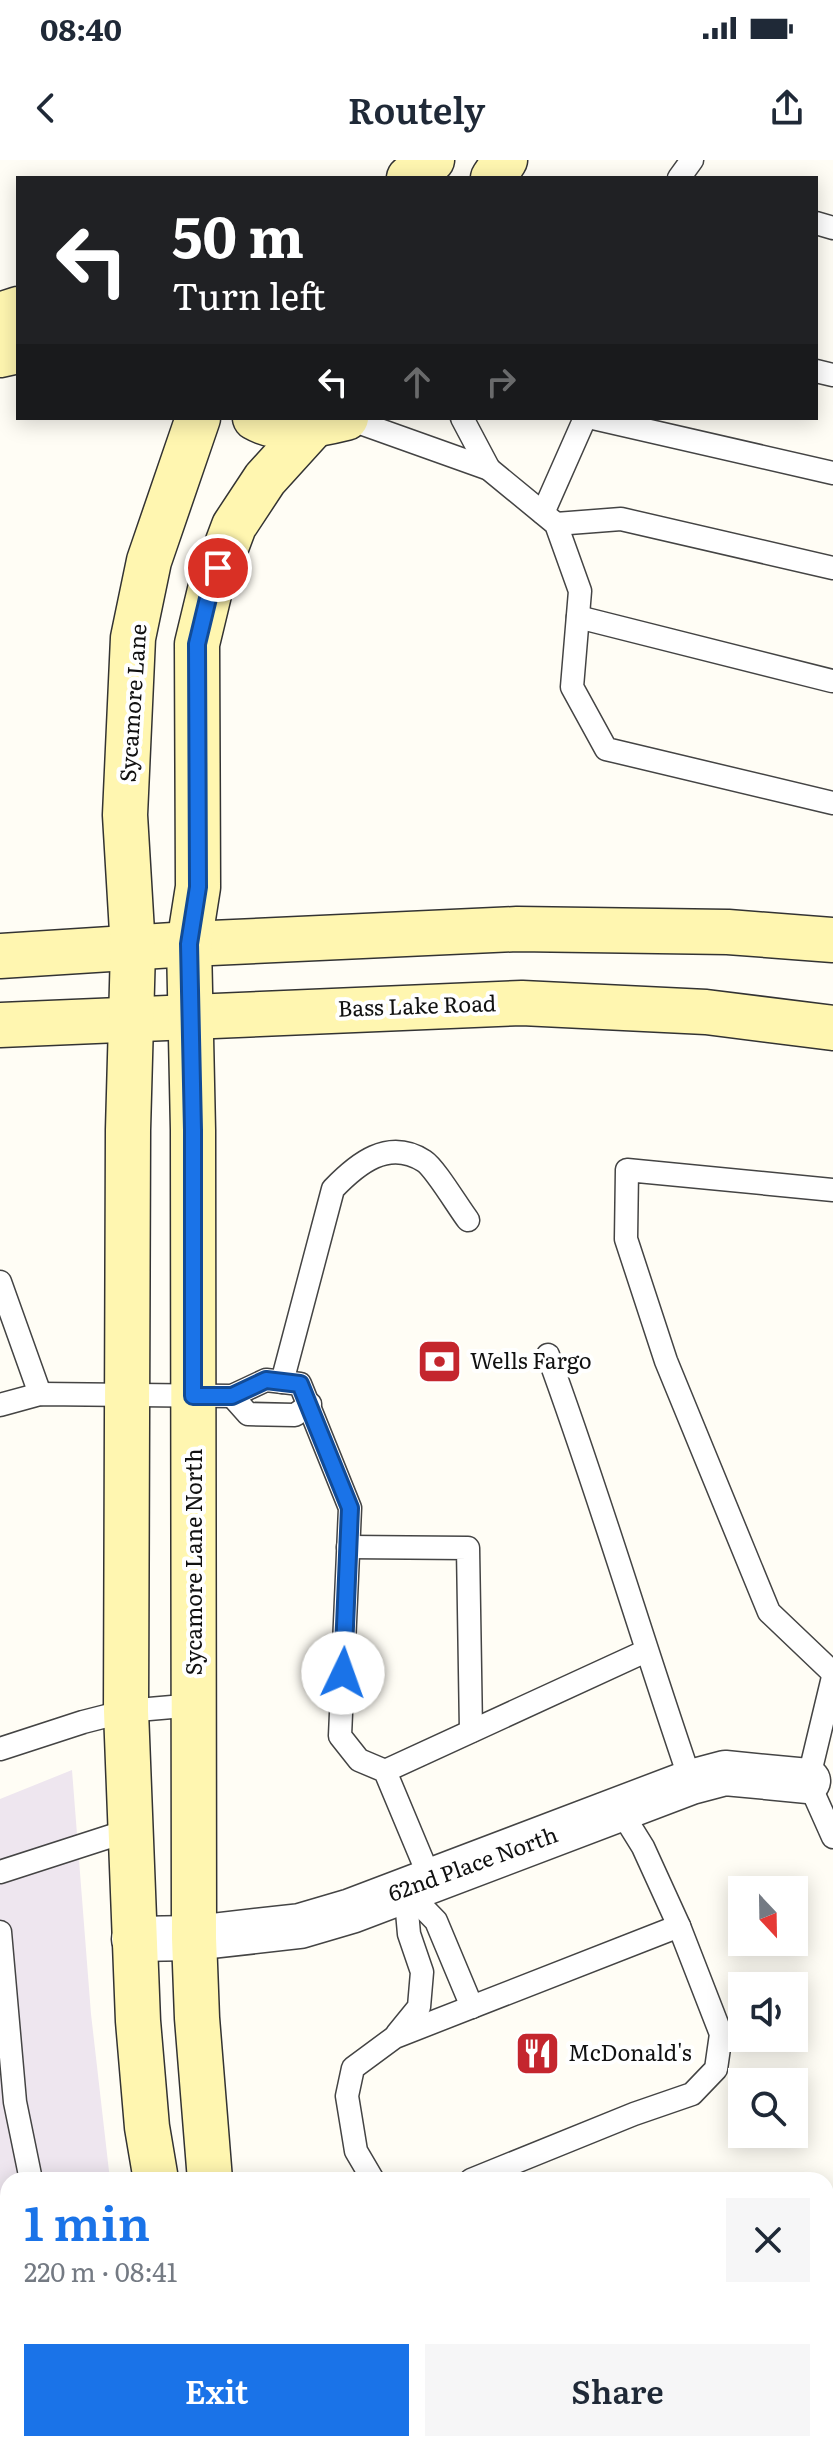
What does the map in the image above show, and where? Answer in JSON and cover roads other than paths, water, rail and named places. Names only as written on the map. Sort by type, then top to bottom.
[{"type":"street","points":[[412,176],[432,160]]},
{"type":"street","name":"Sycamore Lane","points":[[133,949],[125,815],[133,638],[149,561],[197,420]]},
{"type":"street","points":[[263,420],[288,426],[335,420]]},
{"type":"street","points":[[189,944],[198,887],[197,644],[210,590],[234,526],[265,479],[335,420]]},
{"type":"street","points":[[0,956],[517,929],[728,932],[833,940]]},
{"type":"street","name":"Sycamore Lane North","points":[[189,944],[212,1396],[195,1705],[194,1938],[209,2172]]},
{"type":"street","points":[[133,949],[128,1130],[126,1711],[134,1939],[147,2127],[155,2172]]},
{"type":"street","name":"Bass Lake Road","points":[[0,1025],[522,1003],[706,1012],[833,1028]]},
{"type":"street","name":"62nd Place North","points":[[134,1939],[194,1938],[300,1926],[351,1911],[691,1782],[725,1773],[808,1781]]},
{"type":"lane","points":[[335,420],[489,469],[549,518],[580,591],[572,687],[606,749],[833,803]]},
{"type":"lane","points":[[463,420],[489,469]]},
{"type":"lane","points":[[549,518],[584,420]]},
{"type":"lane","points":[[602,420],[833,473]]},
{"type":"lane","points":[[549,518],[621,519],[833,568]]},
{"type":"lane","points":[[578,617],[832,681]]},
{"type":"lane","points":[[282,1382],[333,1189],[353,1168],[378,1153],[402,1152],[426,1161],[468,1220]]},
{"type":"lane","points":[[833,1190],[627,1170],[626,1239],[666,1361],[769,1612],[833,1675],[808,1781],[833,1837]]},
{"type":"lane","points":[[0,1282],[40,1394]]},
{"type":"lane","points":[[548,1355],[588,1462],[646,1651],[691,1782]]},
{"type":"lane","points":[[0,1405],[40,1394],[212,1396],[266,1380],[300,1384],[350,1508],[340,1736],[359,1760],[385,1771],[646,1651]]},
{"type":"lane","points":[[212,1396],[248,1414],[295,1415],[310,1404]]},
{"type":"lane","points":[[348,1547],[468,1548],[471,1731]]},
{"type":"lane","points":[[0,1749],[126,1711],[195,1705]]},
{"type":"lane","points":[[385,1771],[418,1885],[472,2007]]},
{"type":"lane","points":[[491,2172],[692,2094],[716,2069],[721,2034],[679,1926],[643,1847],[620,1810]]},
{"type":"lane","points":[[0,1872],[130,1830]]},
{"type":"lane","points":[[368,2172],[356,2151],[347,2096],[353,2068],[395,2037],[419,2007],[422,1972],[409,1934],[418,1885]]},
{"type":"lane","points":[[395,2037],[679,1926]]},
{"type":"lane","points":[[0,1932],[15,2102],[29,2172]]},
{"type":"place","name":"Wells Fargo","points":[[439,1361]]},
{"type":"place","name":"McDonald's","points":[[537,2053]]}]
